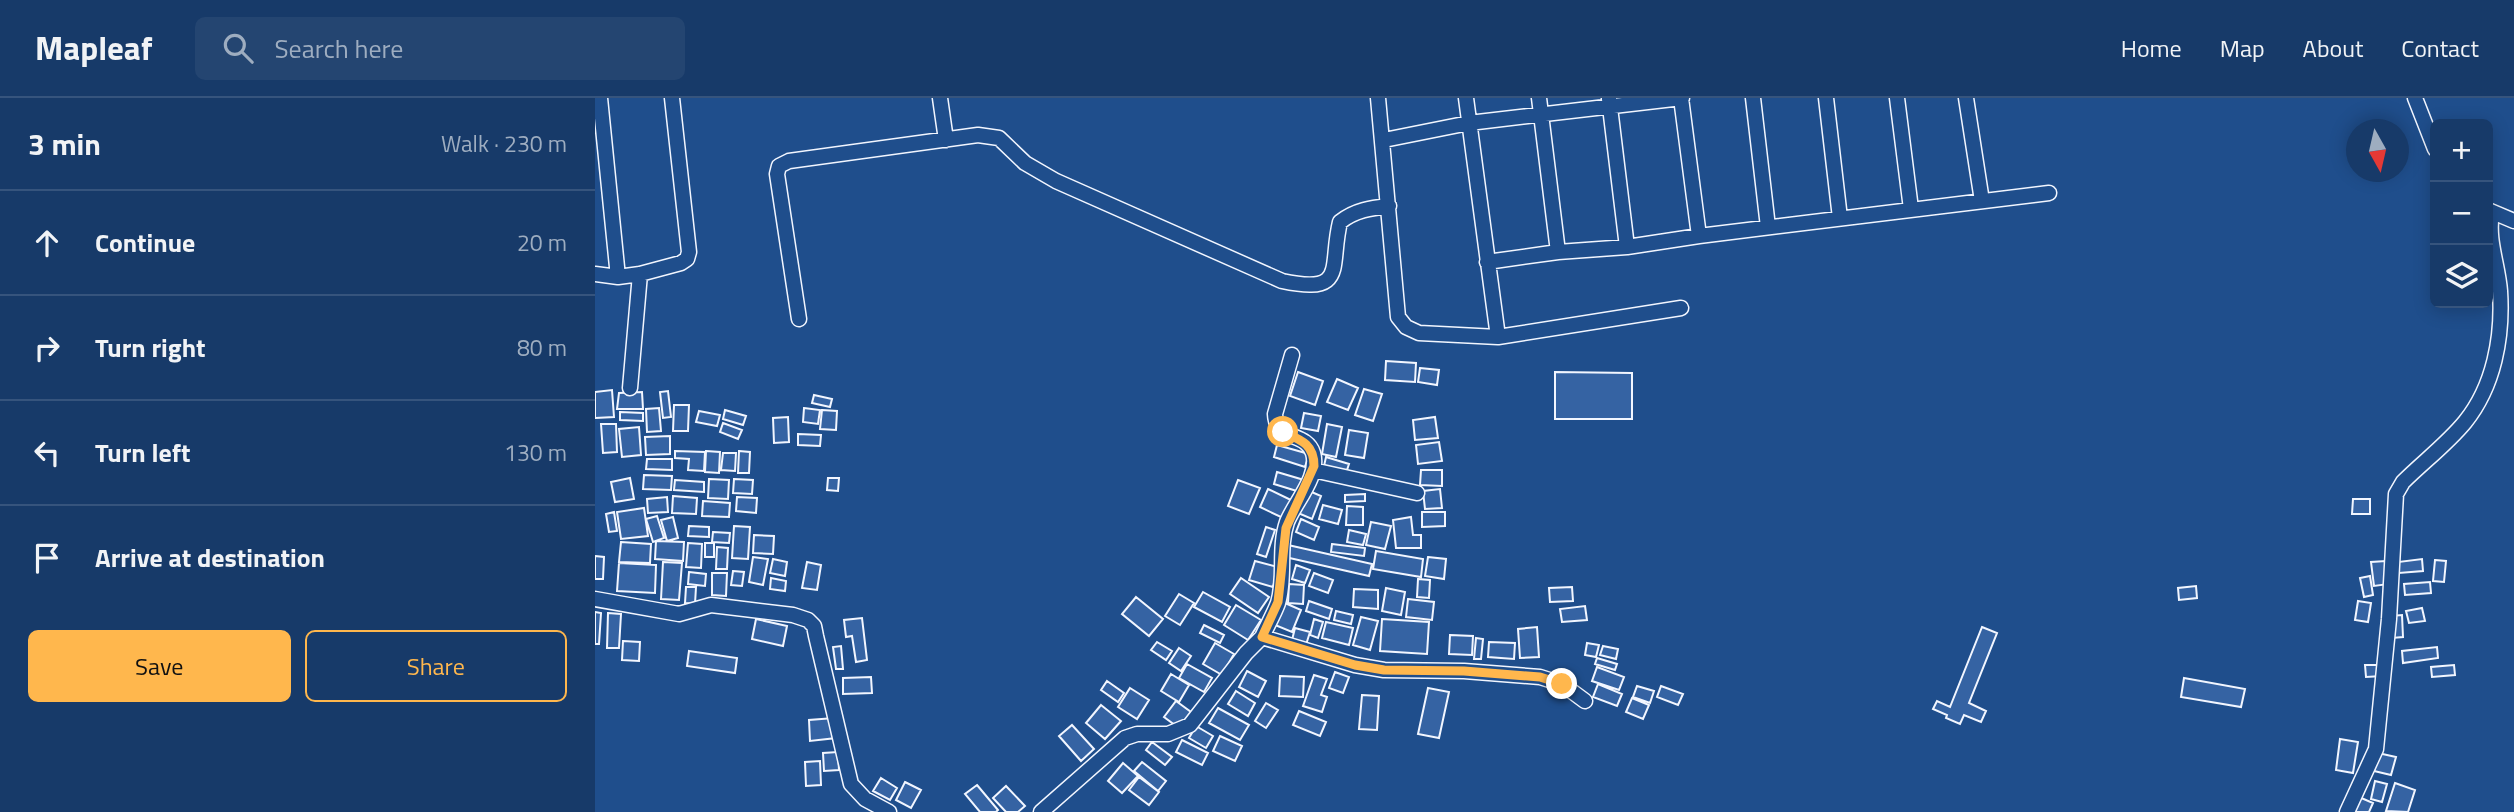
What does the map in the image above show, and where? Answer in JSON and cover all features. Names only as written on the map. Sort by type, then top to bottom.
[{"type":"street","points":[[600,98],[618,277]]},
{"type":"street","points":[[595,274],[618,277],[640,274],[681,263],[687,258],[689,252],[672,98]]},
{"type":"street","points":[[940,98],[946,140]]},
{"type":"street","points":[[1378,98],[1384,140],[1398,317],[1406,327],[1419,334],[1498,337],[1681,308]]},
{"type":"street","points":[[1467,98],[1498,337]]},
{"type":"street","points":[[1539,98],[1558,252]]},
{"type":"street","points":[[1384,140],[1469,123],[1541,115],[1609,102],[1681,98],[1699,236]]},
{"type":"street","points":[[1753,98],[1768,227]]},
{"type":"street","points":[[1826,98],[1840,218]]},
{"type":"street","points":[[1897,98],[1911,209]]},
{"type":"street","points":[[1966,98],[1982,201]]},
{"type":"street","points":[[2415,98],[2430,136]]},
{"type":"street","points":[[1609,102],[1627,247]]},
{"type":"street","points":[[799,319],[777,174],[779,166],[789,161],[978,135],[999,138],[1025,163],[1056,181],[1282,281],[1297,284],[1313,285],[1330,278],[1335,271],[1340,222],[1348,215],[1363,209],[1389,206]]},
{"type":"street","points":[[1487,262],[1558,252],[1627,247],[2049,193]]},
{"type":"street","points":[[2493,212],[2514,220]]},
{"type":"street","points":[[2347,812],[2376,750],[2389,619],[2396,494],[2403,482],[2463,424],[2479,404],[2500,337],[2499,273],[2493,245]]},
{"type":"street","points":[[629,388],[640,274]]},
{"type":"street","points":[[1041,812],[1125,738],[1137,734],[1168,734],[1190,725],[1246,653],[1262,637],[1278,602],[1286,528],[1313,470],[1314,456],[1311,448],[1305,442],[1283,432],[1275,422],[1291,355]]},
{"type":"street","points":[[1313,470],[1417,493]]},
{"type":"street","points":[[595,599],[679,614],[712,605],[793,615],[808,620],[814,626],[851,785],[865,799],[889,812]]},
{"type":"street","points":[[1262,637],[1355,665],[1384,670],[1454,671],[1540,677],[1562,684],[1585,701]]},
{"type":"building","points":[[1386,361],[1416,363],[1415,382],[1385,380]]},
{"type":"building","points":[[1420,368],[1439,370],[1437,385],[1418,382]]},
{"type":"building","points":[[1298,372],[1323,381],[1315,405],[1290,396]]},
{"type":"building","points":[[1555,372],[1632,373],[1632,419],[1555,419]]},
{"type":"building","points":[[1337,379],[1358,388],[1348,410],[1327,402]]},
{"type":"building","points":[[1364,389],[1382,394],[1373,421],[1355,415]]},
{"type":"building","points":[[612,390],[614,417],[595,418],[595,392]]},
{"type":"building","points":[[668,391],[671,417],[663,418],[660,392]]},
{"type":"building","points":[[642,392],[643,409],[617,409],[619,393]]},
{"type":"building","points":[[814,395],[832,399],[830,407],[812,403]]},
{"type":"building","points":[[674,405],[689,405],[688,431],[673,431]]},
{"type":"building","points":[[659,408],[661,431],[647,432],[646,409]]},
{"type":"building","points":[[804,408],[820,410],[818,424],[803,422]]},
{"type":"building","points":[[725,410],[746,416],[743,425],[723,419]]},
{"type":"building","points":[[822,410],[837,411],[836,430],[820,429]]},
{"type":"building","points":[[699,411],[720,415],[717,426],[696,422]]},
{"type":"building","points":[[620,412],[643,413],[643,421],[620,420]]},
{"type":"building","points":[[1304,413],[1321,416],[1318,431],[1301,428]]},
{"type":"building","points":[[788,417],[789,442],[774,443],[773,418]]},
{"type":"building","points":[[1435,417],[1438,438],[1415,440],[1413,420]]},
{"type":"building","points":[[723,423],[742,430],[738,439],[720,432]]},
{"type":"building","points":[[601,424],[616,424],[617,452],[603,453]]},
{"type":"building","points":[[1327,424],[1342,427],[1336,457],[1322,454]]},
{"type":"building","points":[[639,427],[641,455],[622,457],[619,429]]},
{"type":"building","points":[[1349,430],[1368,433],[1364,458],[1345,455]]},
{"type":"building","points":[[798,434],[821,435],[820,446],[798,445]]},
{"type":"building","points":[[670,436],[670,454],[646,455],[645,437]]},
{"type":"building","points":[[1439,442],[1442,461],[1418,464],[1416,445]]},
{"type":"building","points":[[1277,445],[1309,454],[1305,467],[1274,457]]},
{"type":"building","points":[[675,451],[705,452],[704,471],[688,470],[689,459],[675,458]]},
{"type":"building","points":[[706,451],[720,452],[719,473],[705,472]]},
{"type":"building","points":[[739,451],[750,452],[749,473],[738,473]]},
{"type":"building","points":[[723,453],[736,453],[735,471],[721,470]]},
{"type":"building","points":[[1326,457],[1349,464],[1346,473],[1324,466]]},
{"type":"building","points":[[647,459],[672,459],[672,470],[646,469]]},
{"type":"building","points":[[1421,470],[1442,470],[1442,486],[1420,485]]},
{"type":"building","points":[[1277,472],[1304,480],[1300,492],[1274,484]]},
{"type":"building","points":[[644,475],[672,476],[671,490],[643,489]]},
{"type":"building","points":[[630,478],[634,499],[615,502],[611,482]]},
{"type":"building","points":[[828,478],[839,478],[838,491],[827,490]]},
{"type":"building","points":[[709,479],[729,480],[728,499],[708,498]]},
{"type":"building","points":[[734,479],[753,480],[752,494],[733,493]]},
{"type":"building","points":[[675,480],[704,482],[704,492],[674,490]]},
{"type":"building","points":[[1238,480],[1260,488],[1249,514],[1228,506]]},
{"type":"building","points":[[1268,489],[1291,500],[1283,518],[1260,507]]},
{"type":"building","points":[[1440,489],[1442,508],[1425,509],[1423,491]]},
{"type":"building","points":[[1307,490],[1321,496],[1312,519],[1298,513]]},
{"type":"building","points":[[1365,494],[1365,501],[1345,502],[1345,495]]},
{"type":"building","points":[[673,496],[697,498],[696,514],[672,513]]},
{"type":"building","points":[[667,497],[668,512],[648,513],[647,499]]},
{"type":"building","points":[[737,497],[757,498],[756,513],[736,511]]},
{"type":"building","points":[[2353,499],[2370,499],[2370,514],[2352,514]]},
{"type":"building","points":[[703,501],[730,503],[729,517],[702,516]]},
{"type":"building","points":[[1323,505],[1342,510],[1338,524],[1319,519]]},
{"type":"building","points":[[1347,506],[1363,507],[1363,525],[1346,525]]},
{"type":"building","points":[[644,508],[648,536],[621,539],[617,512]]},
{"type":"building","points":[[614,512],[617,531],[609,532],[606,514]]},
{"type":"building","points":[[1422,512],[1445,512],[1445,526],[1422,527]]},
{"type":"building","points":[[657,516],[664,538],[653,542],[646,519]]},
{"type":"building","points":[[673,517],[678,538],[667,541],[661,520]]},
{"type":"building","points":[[1411,517],[1413,535],[1421,535],[1421,548],[1396,548],[1393,520]]},
{"type":"building","points":[[1301,519],[1319,527],[1314,540],[1296,532]]},
{"type":"building","points":[[1371,522],[1391,526],[1385,549],[1366,545]]},
{"type":"building","points":[[689,526],[709,527],[709,537],[688,536]]},
{"type":"building","points":[[734,526],[750,527],[748,559],[732,558]]},
{"type":"building","points":[[1266,527],[1275,530],[1266,557],[1257,554]]},
{"type":"building","points":[[1349,530],[1366,534],[1363,545],[1347,542]]},
{"type":"building","points":[[713,532],[730,533],[729,543],[712,542]]},
{"type":"building","points":[[754,535],[774,536],[773,554],[753,553]]},
{"type":"building","points":[[656,541],[684,542],[683,561],[655,559]]},
{"type":"building","points":[[621,542],[651,544],[650,563],[619,562]]},
{"type":"building","points":[[688,543],[702,544],[701,568],[686,567]]},
{"type":"building","points":[[705,543],[714,543],[714,557],[705,557]]},
{"type":"building","points":[[1332,544],[1365,548],[1364,556],[1331,552]]},
{"type":"building","points":[[1288,545],[1372,564],[1369,576],[1285,557]]},
{"type":"building","points":[[717,547],[728,548],[727,569],[716,569]]},
{"type":"building","points":[[1376,551],[1423,559],[1421,577],[1373,569]]},
{"type":"building","points":[[595,556],[604,557],[603,579],[595,579]]},
{"type":"building","points":[[753,557],[768,559],[763,585],[749,582]]},
{"type":"building","points":[[1428,557],[1446,559],[1444,579],[1425,576]]},
{"type":"building","points":[[773,559],[787,562],[785,576],[770,573]]},
{"type":"building","points":[[2422,559],[2423,571],[2399,573],[2398,562]]},
{"type":"building","points":[[2435,560],[2446,561],[2444,582],[2433,581]]},
{"type":"building","points":[[1255,561],[1278,567],[1273,587],[1249,580]]},
{"type":"building","points":[[2386,561],[2389,584],[2374,586],[2371,562]]},
{"type":"building","points":[[663,562],[682,563],[679,600],[661,599]]},
{"type":"building","points":[[807,562],[821,565],[817,590],[802,588]]},
{"type":"building","points":[[619,563],[656,565],[655,593],[617,591]]},
{"type":"building","points":[[1296,565],[1310,570],[1305,583],[1292,579]]},
{"type":"building","points":[[733,571],[744,572],[742,586],[731,585]]},
{"type":"building","points":[[689,572],[706,574],[705,586],[688,584]]},
{"type":"building","points":[[712,573],[727,573],[726,596],[712,595]]},
{"type":"building","points":[[1314,573],[1333,580],[1328,593],[1309,586]]},
{"type":"building","points":[[2370,576],[2373,595],[2364,597],[2360,578]]},
{"type":"building","points":[[771,578],[786,581],[785,591],[770,589]]},
{"type":"building","points":[[1241,578],[1269,597],[1258,613],[1230,594]]},
{"type":"building","points":[[1418,579],[1430,580],[1429,598],[1417,597]]},
{"type":"building","points":[[2430,582],[2431,593],[2405,595],[2404,584]]},
{"type":"building","points":[[1289,584],[1304,585],[1303,604],[1288,603]]},
{"type":"building","points":[[2196,586],[2197,598],[2179,600],[2178,588]]},
{"type":"building","points":[[686,587],[696,587],[695,604],[685,603]]},
{"type":"building","points":[[1572,587],[1573,601],[1550,602],[1549,588]]},
{"type":"building","points":[[1386,588],[1405,592],[1401,615],[1382,611]]},
{"type":"building","points":[[1354,589],[1378,590],[1378,609],[1353,607]]},
{"type":"building","points":[[1203,592],[1230,607],[1222,622],[1194,607]]},
{"type":"building","points":[[1179,594],[1194,603],[1180,625],[1165,616]]},
{"type":"building","points":[[1136,597],[1163,619],[1149,636],[1122,614]]},
{"type":"building","points":[[1408,599],[1434,602],[1432,620],[1406,617]]},
{"type":"building","points":[[1309,601],[1332,609],[1329,619],[1306,611]]},
{"type":"building","points":[[2358,601],[2371,603],[2368,622],[2355,620]]},
{"type":"building","points":[[1285,603],[1301,610],[1292,632],[1275,625]]},
{"type":"building","points":[[1236,605],[1261,620],[1248,640],[1224,625]]},
{"type":"building","points":[[1585,606],[1587,620],[1562,622],[1560,609]]},
{"type":"building","points":[[2422,608],[2425,621],[2409,623],[2406,611]]},
{"type":"building","points":[[1336,611],[1353,615],[1351,624],[1334,620]]},
{"type":"building","points":[[595,612],[601,613],[599,644],[595,644]]},
{"type":"building","points":[[608,613],[621,614],[619,648],[607,648]]},
{"type":"building","points":[[2402,615],[2403,637],[2392,638],[2391,616]]},
{"type":"building","points":[[1361,617],[1378,621],[1370,650],[1353,645]]},
{"type":"building","points":[[862,618],[867,660],[856,662],[852,636],[846,637],[844,620]]},
{"type":"building","points":[[756,619],[787,626],[783,646],[752,639]]},
{"type":"building","points":[[1314,619],[1323,622],[1318,638],[1310,635]]},
{"type":"building","points":[[1382,619],[1429,622],[1427,654],[1380,651]]},
{"type":"building","points":[[1326,622],[1353,628],[1349,645],[1322,638]]},
{"type":"building","points":[[1204,625],[1224,635],[1220,643],[1200,633]]},
{"type":"building","points":[[1537,627],[1539,657],[1520,658],[1518,629]]},
{"type":"building","points":[[1982,627],[1997,633],[1969,703],[1986,711],[1981,722],[1964,715],[1960,724],[1933,709],[1937,701],[1950,707]]},
{"type":"building","points":[[1295,628],[1310,632],[1305,648],[1291,644]]},
{"type":"building","points":[[1450,635],[1473,636],[1472,655],[1449,654]]},
{"type":"building","points":[[1476,638],[1483,639],[1481,659],[1474,659]]},
{"type":"building","points":[[623,641],[640,642],[639,661],[622,660]]},
{"type":"building","points":[[1157,642],[1172,651],[1166,660],[1151,650]]},
{"type":"building","points":[[1489,642],[1515,643],[1514,659],[1488,657]]},
{"type":"building","points":[[1215,643],[1234,654],[1222,675],[1203,664]]},
{"type":"building","points":[[1587,643],[1599,645],[1596,657],[1585,655]]},
{"type":"building","points":[[841,646],[843,669],[836,669],[833,647]]},
{"type":"building","points":[[1603,646],[1618,649],[1616,659],[1600,655]]},
{"type":"building","points":[[2437,647],[2438,658],[2403,663],[2402,651]]},
{"type":"building","points":[[1179,648],[1191,656],[1181,671],[1169,663]]},
{"type":"building","points":[[689,651],[737,658],[735,673],[687,666]]},
{"type":"building","points":[[1597,658],[1617,664],[1615,670],[1595,664]]},
{"type":"building","points":[[1187,664],[1212,678],[1204,692],[1179,678]]},
{"type":"building","points":[[2365,665],[2381,665],[2382,676],[2366,677]]},
{"type":"building","points":[[2454,665],[2455,675],[2432,677],[2431,667]]},
{"type":"building","points":[[1597,667],[1624,677],[1619,690],[1592,681]]},
{"type":"building","points":[[1247,671],[1266,681],[1258,697],[1239,687]]},
{"type":"building","points":[[1335,672],[1349,677],[1343,693],[1329,688]]},
{"type":"building","points":[[1171,674],[1189,685],[1179,702],[1161,691]]},
{"type":"building","points":[[1314,675],[1327,679],[1321,695],[1327,697],[1322,712],[1303,706]]},
{"type":"building","points":[[1280,676],[1304,677],[1303,697],[1279,696]]},
{"type":"building","points":[[871,677],[872,693],[843,694],[843,678]]},
{"type":"building","points":[[2184,678],[2245,689],[2241,707],[2181,697]]},
{"type":"building","points":[[1107,681],[1124,693],[1118,702],[1101,690]]},
{"type":"building","points":[[1598,684],[1622,694],[1617,706],[1593,697]]},
{"type":"building","points":[[1637,686],[1654,691],[1650,703],[1633,697]]},
{"type":"building","points":[[1661,686],[1683,694],[1678,705],[1657,697]]},
{"type":"building","points":[[1130,688],[1149,700],[1137,719],[1118,707]]},
{"type":"building","points":[[1428,688],[1449,692],[1439,738],[1418,734]]},
{"type":"building","points":[[1236,691],[1255,703],[1248,716],[1228,704]]},
{"type":"building","points":[[1362,695],[1379,696],[1377,730],[1359,729]]},
{"type":"building","points":[[1632,698],[1649,705],[1643,719],[1626,712]]},
{"type":"building","points":[[1176,701],[1191,712],[1179,728],[1164,717]]},
{"type":"building","points":[[1266,703],[1278,710],[1266,728],[1255,721]]},
{"type":"building","points":[[1101,705],[1121,721],[1105,739],[1086,723]]},
{"type":"building","points":[[1218,708],[1249,725],[1240,740],[1209,723]]},
{"type":"building","points":[[1299,711],[1326,722],[1320,736],[1293,725]]},
{"type":"building","points":[[834,718],[836,738],[810,741],[809,720]]},
{"type":"building","points":[[1072,725],[1094,749],[1081,761],[1059,736]]},
{"type":"building","points":[[1196,726],[1213,736],[1206,748],[1189,738]]},
{"type":"building","points":[[1220,736],[1242,746],[1235,761],[1213,751]]},
{"type":"building","points":[[2340,739],[2358,742],[2353,773],[2336,770]]},
{"type":"building","points":[[1182,740],[1208,753],[1202,765],[1176,752]]},
{"type":"building","points":[[1152,742],[1172,757],[1165,765],[1146,750]]},
{"type":"building","points":[[838,752],[839,770],[824,771],[823,753]]},
{"type":"building","points":[[2378,753],[2396,757],[2391,775],[2374,771]]},
{"type":"building","points":[[820,761],[821,785],[806,786],[805,762]]},
{"type":"building","points":[[1142,762],[1166,781],[1158,791],[1134,771]]},
{"type":"building","points":[[1123,763],[1138,776],[1122,793],[1108,781]]},
{"type":"building","points":[[1139,777],[1159,792],[1149,805],[1129,790]]},
{"type":"building","points":[[881,778],[897,788],[890,800],[873,791]]},
{"type":"building","points":[[2375,781],[2387,784],[2382,802],[2371,799]]},
{"type":"building","points":[[905,782],[921,790],[911,808],[896,800]]},
{"type":"building","points":[[2395,783],[2415,790],[2408,812],[2386,811]]},
{"type":"building","points":[[977,785],[998,810],[996,812],[980,812],[965,794]]},
{"type":"building","points":[[1006,786],[1025,806],[1018,812],[1006,812],[993,798]]},
{"type":"building","points":[[2359,797],[2373,803],[2369,812],[2352,812]]},
{"type":"route","points":[[1283,432],[1305,442],[1311,448],[1314,466],[1289,518],[1283,541],[1278,602],[1262,637],[1355,665],[1384,670],[1464,671],[1540,677],[1562,684]]}]
